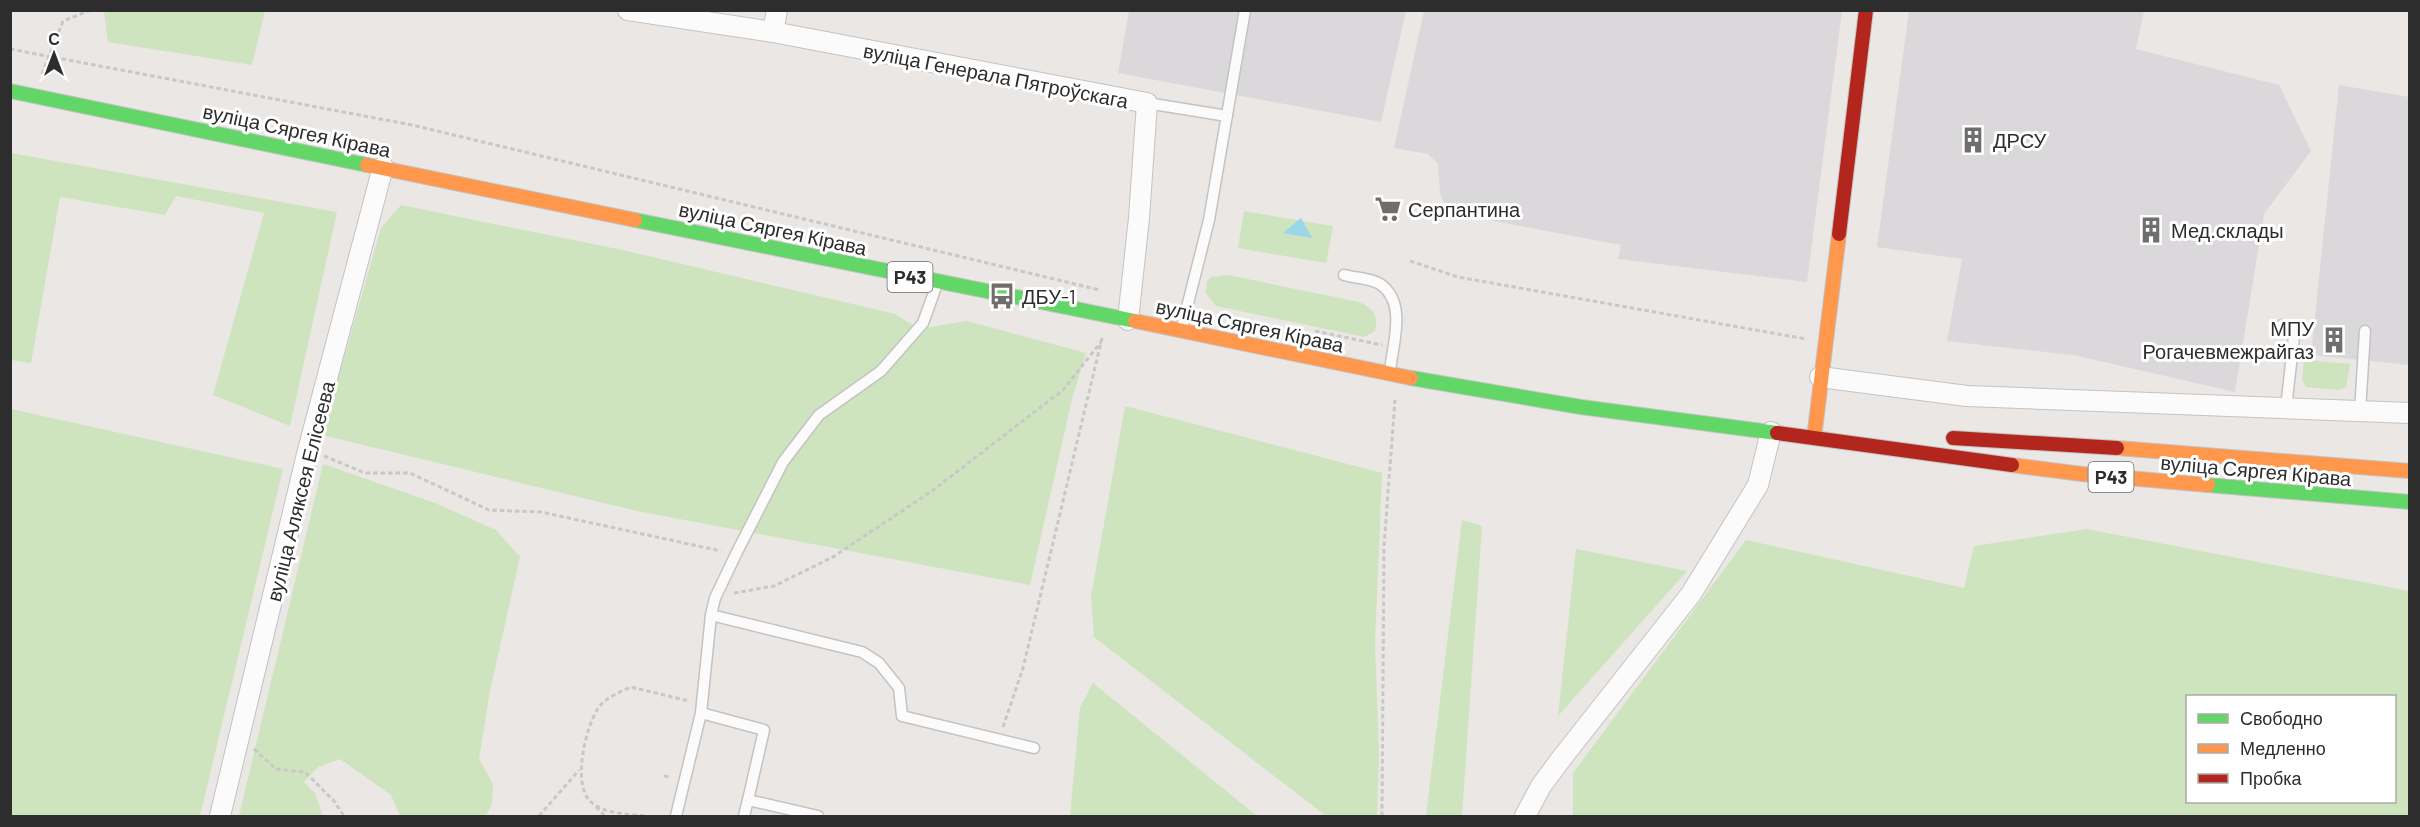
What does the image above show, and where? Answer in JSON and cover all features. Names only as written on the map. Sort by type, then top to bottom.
[{"type":"main road","points":[[1814,438],[1866,10]]},
{"type":"main road","name":"вуліца Сяргея Кірава","points":[[10,91],[938,283],[1181,330],[1390,375],[1581,407],[2082,474],[2409,502]]},
{"type":"main road","name":"вуліца Сяргея Кірава","points":[[1814,438],[1918,437]]},
{"type":"main road","name":"вуліца Сяргея Кірава","points":[[1941,437],[2097,446],[2409,471]]},
{"type":"street","name":"вуліца Генерала Пятроўскага","points":[[628,10],[773,32],[1147,103],[1139,218],[1128,320]]},
{"type":"street","points":[[773,32],[777,10]]},
{"type":"street","name":"вуліца Аляксея Елісеева","points":[[220,816],[308,450],[383,167]]},
{"type":"street","points":[[1820,377],[1967,396],[2409,413]]},
{"type":"street","points":[[1525,816],[1541,786],[1561,759],[1691,594],[1758,485],[1771,432]]},
{"type":"lane","points":[[1181,330],[1209,220],[1245,10]]},
{"type":"lane","points":[[1147,103],[1227,116]]},
{"type":"lane","points":[[1344,275],[1379,283],[1393,301],[1397,326],[1390,375]]},
{"type":"lane","points":[[676,816],[701,713],[711,615],[715,598],[736,554],[783,462],[819,415],[881,371],[923,323],[938,283]]},
{"type":"lane","points":[[2282,325],[2295,328],[2286,408]]},
{"type":"lane","points":[[2360,411],[2365,331]]},
{"type":"lane","points":[[711,615],[862,652],[879,663],[899,688],[902,716],[1034,748]]},
{"type":"lane","points":[[701,713],[765,730],[744,816]]},
{"type":"lane","points":[[748,800],[818,816]]},
{"type":"path","points":[[35,96],[63,21],[91,10]]},
{"type":"path","points":[[10,49],[412,125],[1100,288]]},
{"type":"path","points":[[1410,261],[1458,277],[1824,343]]},
{"type":"path","points":[[715,598],[752,588],[774,586],[833,557],[932,491],[1063,390],[1102,341],[1023,668],[999,740]]},
{"type":"path","points":[[1382,816],[1384,546],[1395,396],[1390,375]]},
{"type":"path","points":[[308,450],[365,473],[410,473],[489,510],[541,512],[736,554]]},
{"type":"path","points":[[605,816],[590,802],[580,786],[581,768],[597,710],[617,693],[631,687],[693,702]]},
{"type":"path","points":[[240,736],[276,769],[305,772],[334,801],[344,816]]},
{"type":"path","points":[[539,816],[581,768]]},
{"type":"path","points":[[590,802],[604,809],[644,816]]},
{"type":"shaded area","points":[[1129,11],[1406,11],[1381,122],[1118,73]]},
{"type":"shaded area","points":[[1424,11],[1842,11],[1807,282],[1618,259],[1621,245],[1452,213],[1444,203],[1440,192],[1438,164],[1428,154],[1394,148]]},
{"type":"shaded area","points":[[1909,11],[2144,11],[2136,49],[2279,85],[2311,151],[2264,214],[2235,392],[2073,355],[1947,341],[1962,259],[1877,247]]},
{"type":"shaded area","points":[[2339,85],[2409,97],[2409,365],[2311,355]]},
{"type":"green space","points":[[104,10],[265,11],[252,65],[108,42]]},
{"type":"green space","points":[[11,153],[337,212],[290,426],[213,395],[264,213],[176,196],[165,215],[60,197],[31,363],[11,360]]},
{"type":"green space","points":[[401,205],[627,251],[895,314],[919,329],[967,321],[1086,353],[1072,399],[1030,585],[637,511],[322,435],[381,228]]},
{"type":"green space","points":[[1244,211],[1333,226],[1326,263],[1238,248]]},
{"type":"green space","points":[[1228,275],[1359,302],[1374,313],[1375,331],[1364,337],[1216,306],[1206,293],[1207,281],[1211,277]]},
{"type":"green space","points":[[2304,360],[2350,364],[2346,387],[2339,390],[2306,387],[2302,380]]},
{"type":"green space","points":[[1125,406],[1382,473],[1375,643],[1379,752],[1377,816],[1326,816],[1094,637],[1091,597]]},
{"type":"green space","points":[[11,409],[283,469],[200,816],[11,816]]},
{"type":"green space","points":[[323,464],[435,503],[496,530],[520,557],[490,691],[479,759],[493,784],[492,804],[486,816],[400,816],[391,795],[340,759],[318,767],[304,782],[315,793],[323,816],[239,816]]},
{"type":"green space","points":[[1462,520],[1482,526],[1462,816],[1426,816]]},
{"type":"green space","points":[[2087,529],[2409,591],[2409,816],[1573,816],[1573,773],[1746,540],[1964,588],[1974,546]]},
{"type":"green space","points":[[1576,549],[1687,571],[1558,716]]},
{"type":"green space","points":[[1093,683],[1257,816],[1070,816],[1080,707]]},
{"type":"water","points":[[1301,218],[1312,238],[1283,233]]},
{"type":"traffic: fast","points":[[10,91],[367,165]]},
{"type":"traffic: fast","points":[[635,220],[1135,321]]},
{"type":"traffic: fast","points":[[1411,378],[1581,407],[1777,433]]},
{"type":"traffic: fast","points":[[2208,485],[2410,502]]},
{"type":"traffic: slow","points":[[367,165],[635,220]]},
{"type":"traffic: slow","points":[[1814,438],[1839,234]]},
{"type":"traffic: slow","points":[[1135,321],[1411,378]]},
{"type":"traffic: slow","points":[[2117,448],[2410,471]]},
{"type":"traffic: slow","points":[[2012,465],[2082,474],[2208,485]]},
{"type":"traffic: jam","points":[[1839,234],[1866,10]]},
{"type":"traffic: jam","points":[[1777,433],[2012,465]]},
{"type":"traffic: jam","points":[[1953,438],[2117,448]]},
{"type":"place","name":"ДРСУ","points":[[1973,140]]},
{"type":"place","name":"Серпантина","points":[[1388,209]]},
{"type":"place","name":"Мед.склады","points":[[2151,230]]},
{"type":"place","name":"ДБУ-1","points":[[1002,296]]},
{"type":"place","name":"МПУ Рогачевмежрайгаз","points":[[2334,340]]}]
